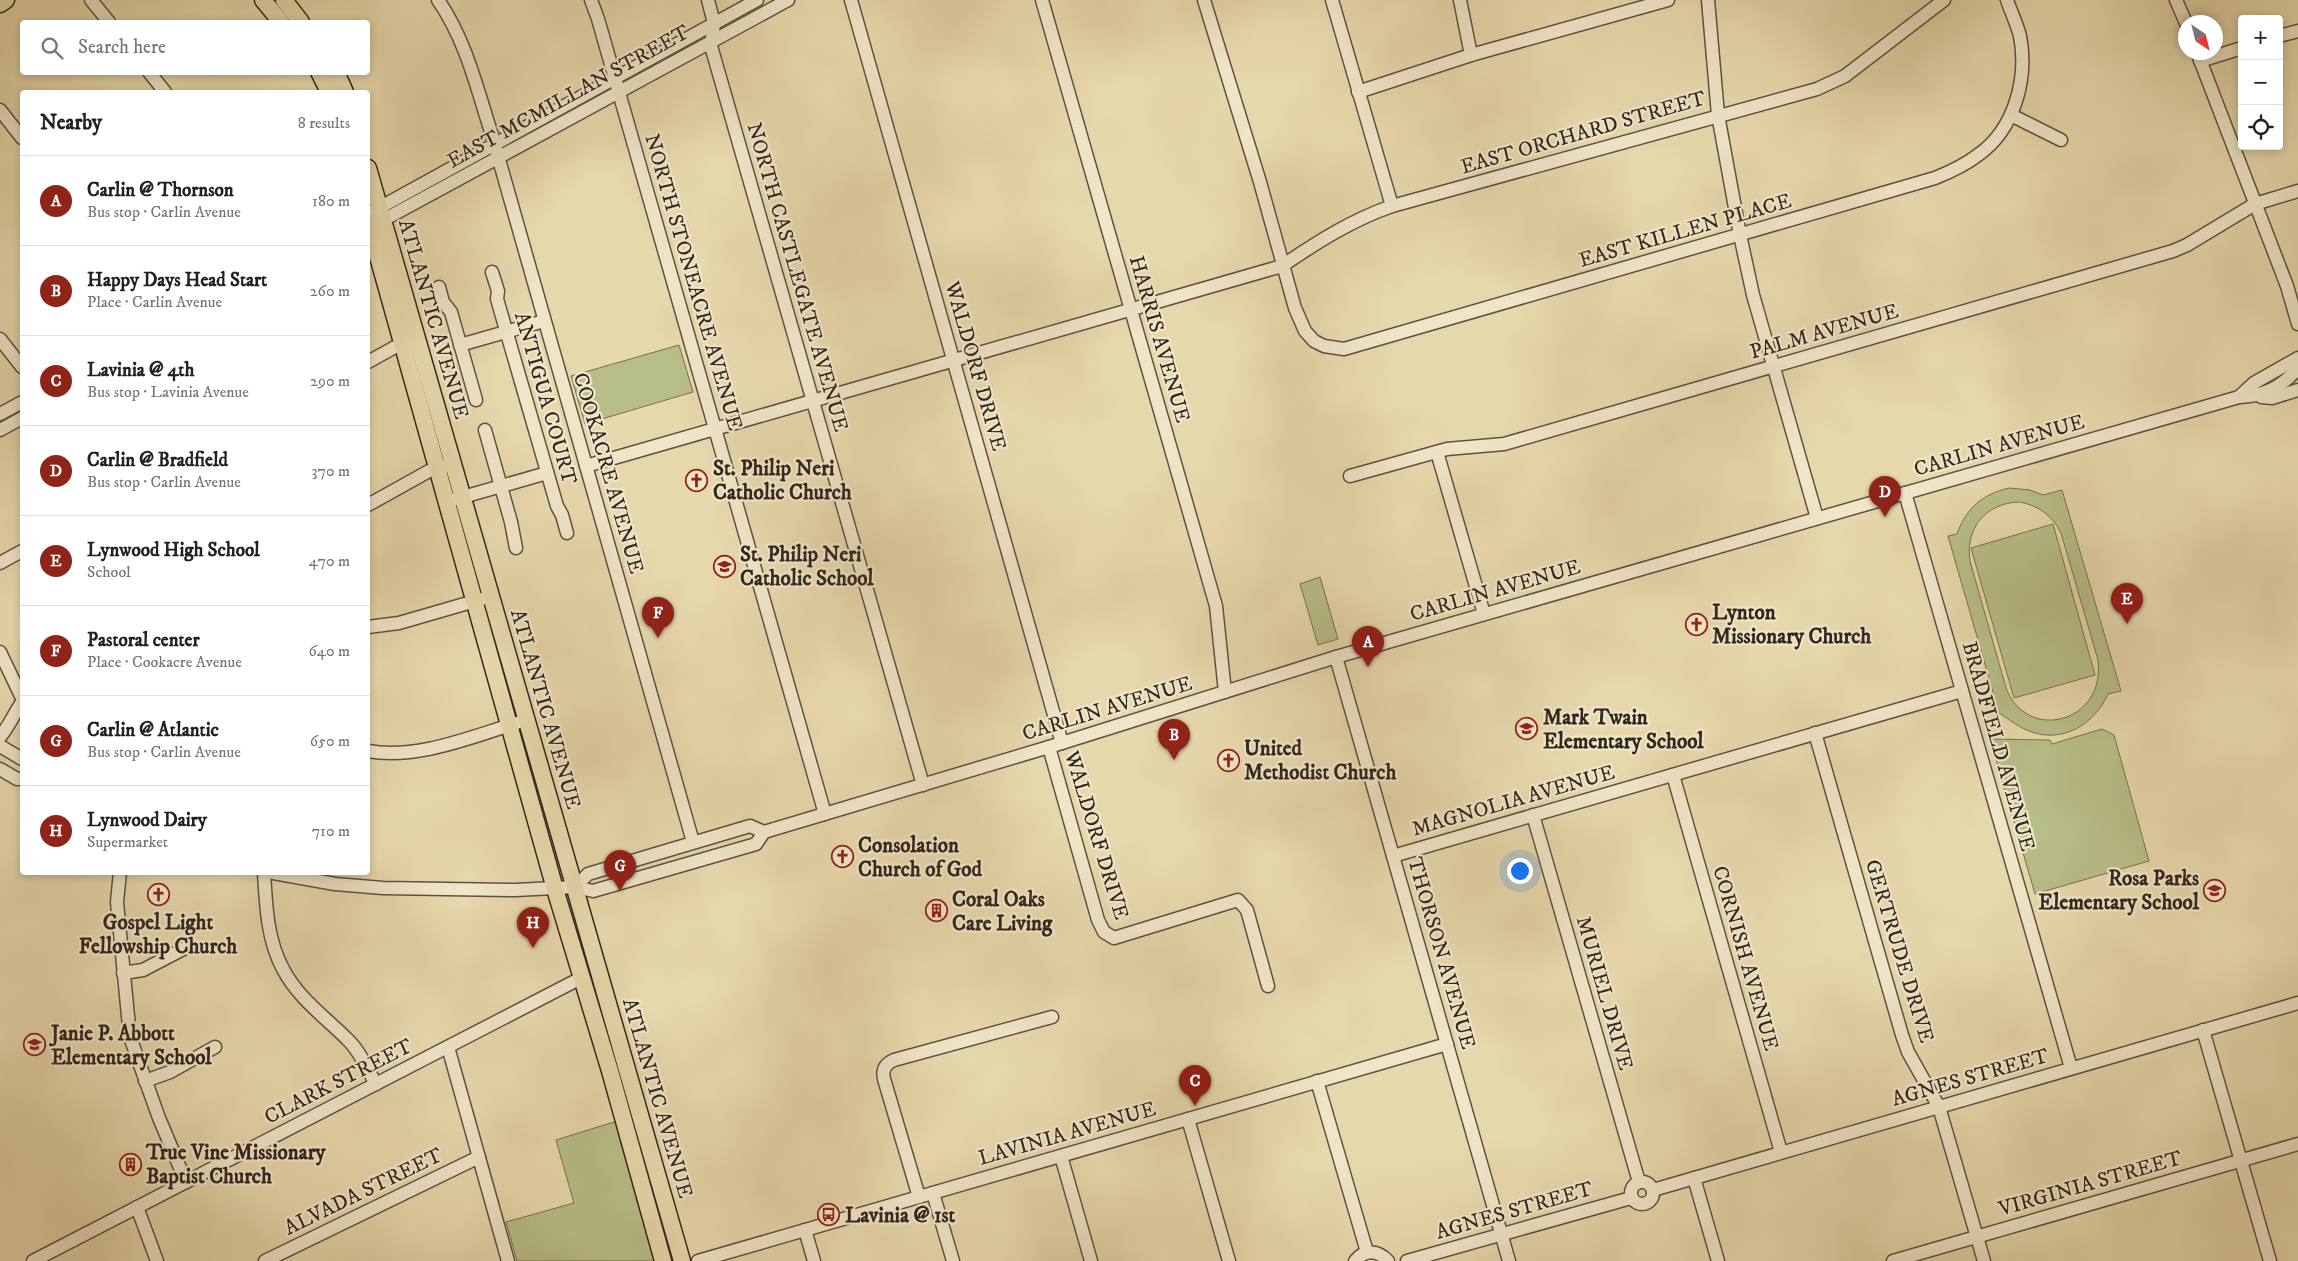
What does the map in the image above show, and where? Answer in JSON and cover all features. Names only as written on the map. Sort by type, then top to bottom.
[{"type":"main road","points":[[0,4],[6,0]]},
{"type":"main road","points":[[263,0],[279,20]]},
{"type":"main road","points":[[284,0],[299,20]]},
{"type":"main road","points":[[320,75],[328,90]]},
{"type":"main road","points":[[337,75],[344,90]]},
{"type":"main road","name":"ATLANTIC AVENUE","points":[[370,194],[372,220],[410,343],[463,497],[682,1261]]},
{"type":"main road","name":"ATLANTIC AVENUE","points":[[410,343],[446,502],[555,889],[610,1071],[663,1261]]},
{"type":"street","points":[[91,0],[107,20]]},
{"type":"street","name":"COOKACRE AVENUE","points":[[439,0],[461,40],[494,144],[693,842]]},
{"type":"street","name":"NORTH STONEACRE AVENUE","points":[[591,0],[598,18],[825,814]]},
{"type":"street","points":[[708,0],[714,23]]},
{"type":"street","name":"EAST MCMILLAN STREET","points":[[372,220],[494,144],[757,0]]},
{"type":"street","name":"EAST MCMILLAN STREET","points":[[372,220],[497,157],[788,0]]},
{"type":"street","name":"WALDORF DRIVE","points":[[851,0],[1062,743]]},
{"type":"street","name":"HARRIS AVENUE","points":[[1042,0],[1216,606],[1225,692]]},
{"type":"street","name":"EAST KILLEN PLACE","points":[[1204,0],[1260,182],[1295,308],[1305,332],[1314,341],[1324,346],[1344,349],[1935,178],[1951,171],[1980,154],[1995,138],[2011,115],[2022,84],[2023,64],[2019,33],[2007,0]]},
{"type":"street","points":[[1332,0],[1392,206]]},
{"type":"street","points":[[1460,0],[1471,55]]},
{"type":"street","points":[[1358,92],[1471,55],[1668,0]]},
{"type":"street","points":[[1708,0],[1718,115],[1740,235],[1753,295],[1816,518]]},
{"type":"street","name":"EAST ORCHARD STREET","points":[[586,466],[1282,266],[1344,227],[1392,206],[1835,82],[1944,0]]},
{"type":"street","points":[[2176,0],[2183,15]]},
{"type":"street","name":"NORTH CASTLEGATE AVENUE","points":[[714,23],[710,46],[923,785]]},
{"type":"street","points":[[2283,35],[2298,31]]},
{"type":"street","points":[[2223,52],[2238,49]]},
{"type":"street","points":[[2200,60],[2287,286],[2298,324]]},
{"type":"street","points":[[151,75],[163,90]]},
{"type":"street","points":[[0,110],[20,135]]},
{"type":"street","points":[[2011,115],[2061,140]]},
{"type":"street","name":"PALM AVENUE","points":[[1350,476],[1448,449],[1504,444],[2173,251],[2187,245],[2256,204],[2298,191]]},
{"type":"street","name":"ANTIGUA COURT","points":[[492,272],[498,291],[497,300],[506,332],[547,473],[567,533]]},
{"type":"street","points":[[439,287],[450,312],[476,400]]},
{"type":"street","points":[[460,344],[544,321]]},
{"type":"street","points":[[0,339],[20,364]]},
{"type":"street","points":[[370,361],[410,343]]},
{"type":"street","name":"CARLIN AVENUE","points":[[2239,397],[2254,383],[2298,358]]},
{"type":"street","name":"CARLIN AVENUE","points":[[575,887],[588,874],[693,842],[750,826],[764,832],[1049,747],[1336,657],[2239,397],[2256,396],[2278,386],[2298,368]]},
{"type":"street","points":[[2256,396],[2272,398],[2298,390]]},
{"type":"street","points":[[0,414],[20,403]]},
{"type":"street","points":[[0,430],[20,419]]},
{"type":"street","points":[[485,430],[516,548]]},
{"type":"street","points":[[1437,452],[1484,614]]},
{"type":"street","points":[[370,503],[429,471],[453,464]]},
{"type":"street","points":[[446,502],[547,473]]},
{"type":"street","name":"BRADFIELD AVENUE","points":[[1905,493],[2071,1068]]},
{"type":"street","points":[[0,564],[20,552]]},
{"type":"street","points":[[370,627],[399,623],[491,596]]},
{"type":"street","points":[[0,652],[20,694]]},
{"type":"street","name":"THORSON AVENUE","points":[[1336,657],[1509,1261]]},
{"type":"street","name":"MAGNOLIA AVENUE","points":[[1393,856],[1962,691]]},
{"type":"street","points":[[0,724],[19,707]]},
{"type":"street","points":[[0,737],[9,726],[19,707]]},
{"type":"street","points":[[370,751],[396,753],[414,751],[526,720]]},
{"type":"street","name":"GERTRUDE DRIVE","points":[[1815,733],[1902,1035],[1911,1058],[1940,1106],[1984,1261]]},
{"type":"street","points":[[0,746],[20,758]]},
{"type":"street","name":"WALDORF DRIVE","points":[[1049,747],[1098,920],[1107,935],[1114,938],[1234,900],[1242,902],[1247,910],[1268,986]]},
{"type":"street","points":[[0,769],[20,779]]},
{"type":"street","name":"CORNISH AVENUE","points":[[1673,774],[1781,1152]]},
{"type":"street","name":"MURIEL DRIVE","points":[[1533,815],[1639,1182]]},
{"type":"street","name":"CARLIN AVENUE","points":[[283,875],[334,884],[417,890],[555,889],[575,887],[592,891],[756,844],[764,832]]},
{"type":"street","points":[[120,875],[117,902],[130,1037],[145,1081],[186,1182]]},
{"type":"street","points":[[266,875],[270,935],[282,968],[303,997],[353,1046],[376,1084]]},
{"type":"street","points":[[123,973],[142,970],[187,947]]},
{"type":"street","name":"CLARK STREET","points":[[33,1261],[581,978]]},
{"type":"street","name":"AGNES STREET","points":[[1653,1190],[2298,1003]]},
{"type":"street","points":[[919,1197],[884,1079],[884,1067],[894,1060],[1052,1017]]},
{"type":"street","points":[[2203,1030],[2270,1261]]},
{"type":"street","name":"LAVINIA AVENUE","points":[[698,1261],[1447,1044]]},
{"type":"street","points":[[145,1081],[170,1072],[216,1047]]},
{"type":"street","points":[[448,1047],[508,1261]]},
{"type":"street","points":[[1317,1081],[1367,1252]]},
{"type":"street","points":[[1188,1119],[1229,1261]]},
{"type":"street","name":"VIRGINIA STREET","points":[[1893,1261],[2298,1144]]},
{"type":"street","points":[[1061,1156],[1091,1261]]},
{"type":"street","name":"ALVADA STREET","points":[[265,1261],[479,1157]]},
{"type":"street","points":[[1694,1178],[1718,1261]]},
{"type":"street","points":[[1639,1182],[1646,1183],[1653,1190],[1652,1199],[1646,1204],[1638,1204],[1631,1198],[1632,1188],[1639,1182]]},
{"type":"street","points":[[933,1193],[952,1261]]},
{"type":"street","name":"AGNES STREET","points":[[1407,1261],[1631,1198]]},
{"type":"street","points":[[137,1208],[157,1261]]},
{"type":"street","points":[[805,1230],[814,1261]]},
{"type":"street","points":[[1356,1261],[1367,1252],[1378,1253],[1388,1261]]},
{"type":"green space","points":[[679,345],[693,392],[585,424],[571,376]]},
{"type":"green space","points":[[2009,488],[2030,490],[2043,495],[2062,490],[2121,691],[2108,694],[2102,705],[2086,723],[2065,733],[2053,735],[2029,731],[1999,713],[1948,536],[1957,534],[1965,517],[1983,498]],"holes":[[[2007,503],[2026,503],[2038,508],[2049,516],[2061,533],[2098,660],[2097,682],[2090,699],[2078,711],[2063,718],[2046,720],[2030,716],[2016,705],[2006,688],[1970,561],[1969,549],[1971,538],[1980,520],[1988,512]]]},
{"type":"green space","points":[[2053,524],[2095,675],[2014,698],[1971,548]]},
{"type":"green space","points":[[1320,577],[1338,639],[1318,645],[1300,584]]},
{"type":"green space","points":[[2102,729],[2114,735],[2149,861],[2035,894],[1990,739],[2050,740],[2052,744]]},
{"type":"green space","points":[[617,1121],[656,1261],[517,1261],[506,1222],[574,1203],[556,1140]]},
{"type":"place","name":"St. Philip Neri Catholic Church","points":[[697,480]]},
{"type":"place","name":"Carlin @ Bradfield","points":[[1885,517]]},
{"type":"place","name":"St. Philip Neri Catholic School","points":[[724,566]]},
{"type":"place","name":"Lynton Missionary Church","points":[[1696,624]]},
{"type":"place","name":"Lynwood High School","points":[[2127,624]]},
{"type":"place","name":"Pastoral center","points":[[658,638]]},
{"type":"place","name":"Carlin @ Thornson","points":[[1368,667]]},
{"type":"place","name":"Mark Twain Elementary School","points":[[1527,729]]},
{"type":"place","name":"Happy Days Head Start","points":[[1174,760]]},
{"type":"place","name":"United Methodist Church","points":[[1228,760]]},
{"type":"place","name":"Consolation Church of God","points":[[842,857]]},
{"type":"place","name":"Rosa Parks Elementary School","points":[[2215,890]]},
{"type":"place","name":"Carlin @ Atlantic","points":[[620,891]]},
{"type":"place","name":"Gospel Light Fellowship Church","points":[[158,895]]},
{"type":"place","name":"Coral Oaks Care Living","points":[[936,911]]},
{"type":"place","name":"Lynwood Dairy","points":[[533,948]]},
{"type":"place","name":"Janie P. Abbott Elementary School","points":[[35,1045]]},
{"type":"place","name":"Lavinia @ 4th","points":[[1195,1106]]},
{"type":"place","name":"True Vine Missionary Baptist Church","points":[[130,1164]]},
{"type":"place","name":"Lavinia @ 1st","points":[[829,1215]]}]
